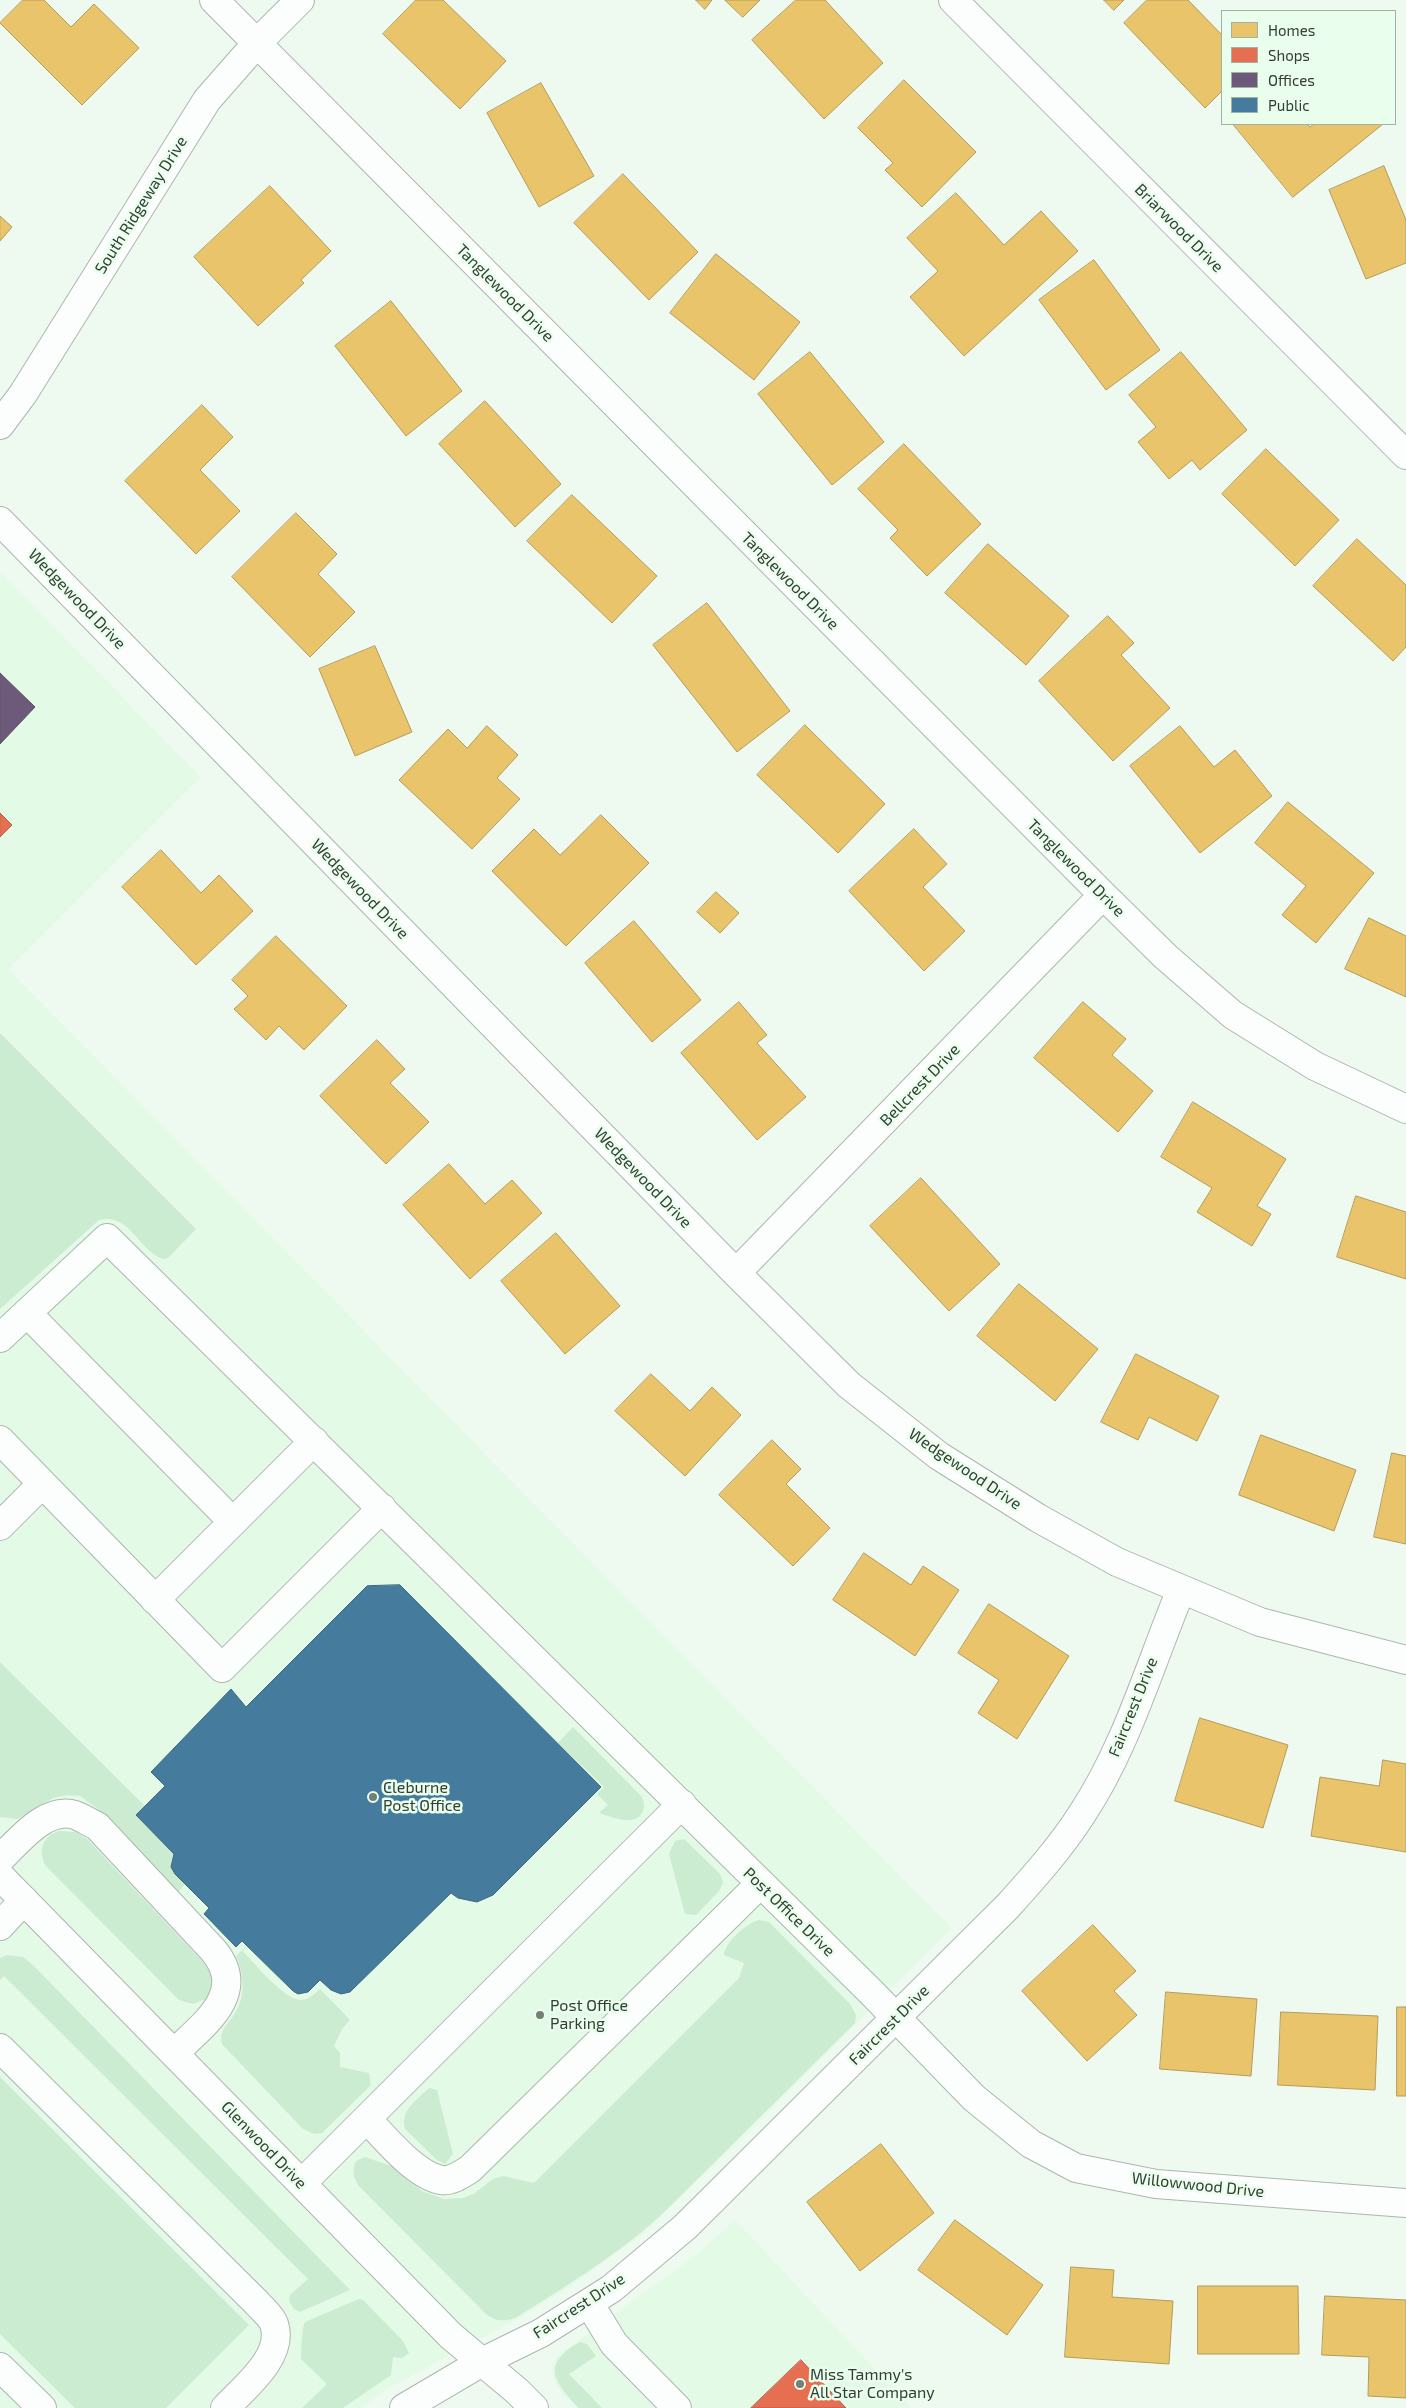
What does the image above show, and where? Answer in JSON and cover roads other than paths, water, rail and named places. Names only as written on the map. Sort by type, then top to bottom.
[{"type":"street","name":"Tanglewood Drive","points":[[214,0],[1166,957],[1233,1015],[1316,1066],[1406,1109]]},
{"type":"street","name":"South Ridgeway Drive","points":[[0,425],[23,394],[207,100],[257,43],[300,0]]},
{"type":"street","name":"Briarwood Drive","points":[[953,0],[1406,455]]},
{"type":"street","name":"Wedgewood Drive","points":[[0,521],[736,1273],[849,1385],[939,1456],[1038,1518],[1117,1562],[1260,1622],[1406,1660]]},
{"type":"street","name":"Bellcrest Drive","points":[[736,1273],[1103,895]]},
{"type":"street","name":"Post Office Drive","points":[[27,1313],[107,1238],[682,1804],[896,2019]]},
{"type":"street","points":[[0,1338],[27,1313],[233,1522]]},
{"type":"street","points":[[0,1440],[222,1668],[382,1508]]},
{"type":"street","points":[[156,1600],[314,1441]]},
{"type":"street","points":[[0,1526],[42,1484]]},
{"type":"street","name":"Faircrest Drive","points":[[404,2408],[482,2362],[541,2333],[611,2289],[686,2227],[1008,1906],[1047,1861],[1082,1814],[1109,1767],[1181,1590]]},
{"type":"street","points":[[302,2183],[682,1804]]},
{"type":"street","points":[[0,1858],[43,1821],[63,1814],[75,1815],[97,1826],[213,1950],[226,1970],[226,1991],[220,2007],[174,2054]]},
{"type":"street","name":"Glenwood Drive","points":[[0,1876],[451,2336],[534,2408]]},
{"type":"street","points":[[367,2119],[394,2148],[431,2176],[442,2180],[452,2179],[470,2170],[760,1884]]},
{"type":"street","points":[[0,1926],[24,1900]]},
{"type":"street","name":"Willowwood Drive","points":[[896,2019],[974,2098],[1031,2144],[1076,2168],[1156,2184],[1406,2203]]},
{"type":"street","points":[[0,2048],[257,2303],[274,2323],[277,2342],[261,2371],[224,2408]]},
{"type":"street","points":[[589,2303],[614,2344],[677,2408]]},
{"type":"street","points":[[0,2366],[42,2408]]},
{"type":"place","name":"Cleburne Post Office","points":[[373,1797]]},
{"type":"place","name":"Post Office Parking","points":[[540,2015]]},
{"type":"place","name":"Miss Tammy's All Star Company","points":[[800,2384]]}]
